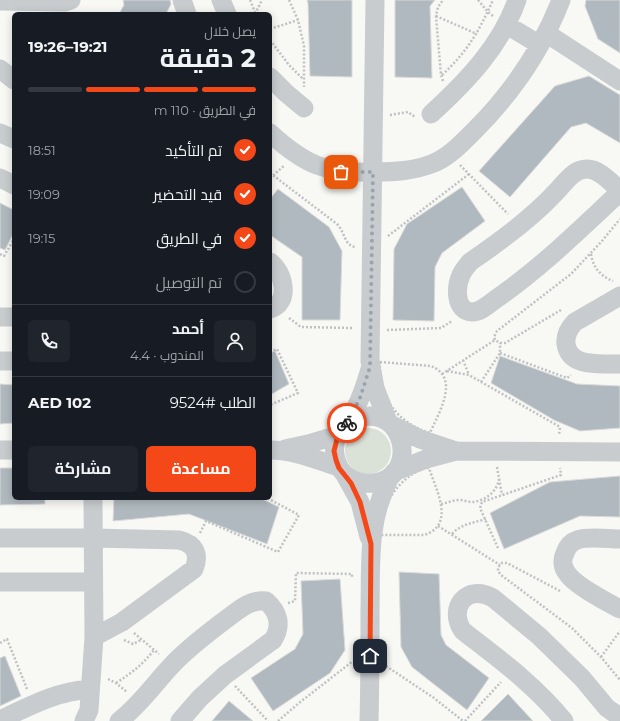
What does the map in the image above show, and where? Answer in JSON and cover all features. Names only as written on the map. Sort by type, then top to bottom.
[{"type":"street","points":[[0,1],[65,2],[71,0]]},
{"type":"street","points":[[182,0],[186,12]]},
{"type":"street","points":[[221,0],[227,12]]},
{"type":"street","points":[[370,721],[371,544],[377,508],[384,488],[399,465],[402,448],[397,432],[390,423],[378,398],[370,367],[375,0]]},
{"type":"street","points":[[431,114],[448,99],[480,64],[506,25],[517,0]]},
{"type":"street","points":[[272,135],[296,155],[310,163],[341,172],[404,171],[420,168],[435,162],[449,155],[467,139],[514,85],[543,39],[561,0]]},
{"type":"street","points":[[506,25],[543,39],[620,80]]},
{"type":"street","points":[[0,69],[12,78]]},
{"type":"street","points":[[272,79],[304,108]]},
{"type":"street","points":[[0,132],[12,138]]},
{"type":"street","points":[[592,169],[597,171],[620,191],[537,268],[478,311],[468,311],[460,305],[457,295],[459,281],[465,268],[470,262],[520,226],[572,176],[581,170],[592,169]]},
{"type":"street","points":[[0,178],[12,184]]},
{"type":"street","points":[[272,264],[279,271],[284,287],[282,300],[273,308]]},
{"type":"street","points":[[613,290],[575,322],[567,333],[566,340],[567,347],[574,358],[587,363],[620,364]]},
{"type":"street","points":[[0,316],[12,317]]},
{"type":"street","points":[[0,361],[12,361]]},
{"type":"street","points":[[370,367],[360,398],[342,429],[334,451],[336,460],[360,502],[371,544]]},
{"type":"street","points":[[274,450],[308,444],[342,429],[357,417],[367,415],[378,417],[420,439],[456,451]]},
{"type":"street","points":[[0,450],[12,450]]},
{"type":"street","points":[[274,450],[309,457],[342,471],[353,480],[372,484],[382,481],[392,474],[426,459],[456,451],[620,452]]},
{"type":"street","points":[[84,721],[98,687],[94,637],[93,500]]},
{"type":"street","points":[[0,538],[179,540],[187,542],[193,547],[197,562],[194,569],[122,630],[94,637]]},
{"type":"street","points":[[620,539],[577,540],[567,549],[563,562],[567,575],[620,609]]},
{"type":"street","points":[[0,582],[93,582]]},
{"type":"street","points":[[564,721],[543,697],[512,669],[463,632],[457,620],[458,606],[462,600],[473,594],[487,594],[540,636],[582,678],[607,708],[620,717],[612,721]]},
{"type":"street","points":[[130,715],[172,665],[203,636],[242,607],[251,602],[261,600],[266,601],[272,606],[278,619],[277,634],[273,640],[225,675],[200,698],[180,721]]},
{"type":"street","points":[[0,720],[43,699],[66,692],[98,687]]},
{"type":"path","points":[[250,0],[254,12]]},
{"type":"path","points":[[256,12],[262,0]]},
{"type":"path","points":[[289,0],[298,20],[304,46],[304,108]]},
{"type":"path","points":[[443,0],[438,6],[436,16],[441,75],[448,99]]},
{"type":"path","points":[[441,75],[463,53],[477,34],[493,0]]},
{"type":"path","points":[[436,16],[477,34]]},
{"type":"path","points":[[272,28],[298,20]]},
{"type":"path","points":[[272,43],[289,65],[304,80]]},
{"type":"path","points":[[373,118],[408,112],[423,123],[431,114]]},
{"type":"path","points":[[449,155],[520,226]]},
{"type":"path","points":[[272,175],[337,224],[343,230],[349,245],[372,249],[469,174]]},
{"type":"path","points":[[442,374],[494,340],[496,331],[571,274],[591,254],[620,219]]},
{"type":"path","points":[[0,254],[4,256],[12,242]]},
{"type":"path","points":[[591,254],[592,260],[598,271],[608,279],[614,281],[613,290]]},
{"type":"path","points":[[273,308],[300,327],[352,328],[352,321]]},
{"type":"path","points":[[494,340],[500,343],[505,343],[566,308]]},
{"type":"path","points":[[370,330],[441,328],[468,311]]},
{"type":"path","points":[[481,382],[500,353],[500,343]]},
{"type":"path","points":[[272,351],[277,349],[298,393],[272,403]]},
{"type":"path","points":[[500,353],[567,378],[587,363]]},
{"type":"path","points":[[463,360],[469,375]]},
{"type":"path","points":[[380,362],[431,366],[442,374],[446,383],[446,393],[430,433],[410,424],[393,409],[381,382],[380,362]]},
{"type":"path","points":[[447,371],[469,375],[560,427],[558,451],[561,475],[482,502],[480,505],[498,548]]},
{"type":"path","points":[[494,451],[502,495]]},
{"type":"path","points":[[429,468],[441,504],[442,516],[438,526],[429,534],[381,534],[382,518],[388,502],[399,485],[414,473],[429,468]]},
{"type":"path","points":[[441,504],[460,500],[473,502],[487,497],[497,488],[499,479]]},
{"type":"path","points":[[193,547],[206,521],[278,552],[299,515],[271,500]]},
{"type":"path","points":[[452,534],[459,527],[486,519]]},
{"type":"path","points":[[438,526],[500,565]]},
{"type":"path","points":[[500,565],[507,562],[562,593]]},
{"type":"path","points":[[500,565],[498,569],[500,575],[572,628],[601,657],[620,680]]},
{"type":"path","points":[[272,606],[295,601],[296,573],[352,574],[353,582]]},
{"type":"path","points":[[122,630],[141,640],[172,665]]},
{"type":"path","points":[[122,630],[129,643],[133,644],[141,640]]},
{"type":"path","points":[[601,657],[620,632]]},
{"type":"path","points":[[0,643],[7,639],[33,704]]},
{"type":"path","points":[[116,683],[131,674],[144,663],[154,650]]},
{"type":"path","points":[[278,721],[328,680],[370,652],[464,721],[512,669]]},
{"type":"path","points":[[225,675],[268,721]]},
{"type":"path","points":[[98,687],[106,678],[116,683],[130,715]]},
{"type":"shaded area","points":[[368,428],[381,432],[387,438],[391,451],[387,464],[381,470],[368,474],[355,470],[349,464],[345,451],[349,438],[355,432]]},
{"type":"building","points":[[123,0],[170,0],[171,4],[167,12],[120,12],[124,5]]},
{"type":"building","points":[[307,0],[352,0],[352,77],[310,76]]},
{"type":"building","points":[[395,0],[435,0],[430,6],[432,78],[395,77]]},
{"type":"building","points":[[586,0],[620,0],[620,53],[598,39],[585,6]]},
{"type":"building","points":[[589,76],[620,95],[620,143],[586,123],[571,127],[510,197],[479,171],[555,86]]},
{"type":"building","points":[[462,187],[485,221],[442,253],[435,267],[434,321],[393,320],[394,249],[407,224]]},
{"type":"building","points":[[278,189],[329,227],[342,251],[340,320],[302,320],[302,257],[272,236],[272,196]]},
{"type":"building","points":[[0,203],[12,209],[12,236],[5,250],[0,248]]},
{"type":"building","points":[[275,351],[289,384],[272,394],[272,352]]},
{"type":"building","points":[[500,356],[577,384],[620,386],[620,428],[580,431],[554,420],[491,383]]},
{"type":"building","points":[[0,384],[12,385],[12,423],[0,424]]},
{"type":"building","points":[[0,468],[12,468],[12,500],[45,500],[45,504],[0,505]]},
{"type":"building","points":[[620,476],[620,517],[580,516],[504,549],[490,513],[550,482]]},
{"type":"building","points":[[114,500],[264,500],[279,507],[267,544],[189,514],[113,521]]},
{"type":"building","points":[[399,572],[439,574],[441,635],[446,645],[489,678],[467,710],[412,667],[401,647]]},
{"type":"building","points":[[340,579],[345,650],[330,673],[273,711],[251,678],[295,649],[303,634],[301,581]]},
{"type":"building","points":[[5,656],[21,696],[0,706],[0,658]]},
{"type":"building","points":[[508,694],[533,721],[481,721]]},
{"type":"building","points":[[229,701],[253,721],[212,721]]},
{"type":"way so far","points":[[341,172],[373,172],[370,367],[368,378],[360,398],[347,423]]},
{"type":"route","points":[[347,423],[338,435],[334,451],[339,468],[351,483],[360,502],[371,544],[370,656]]}]
